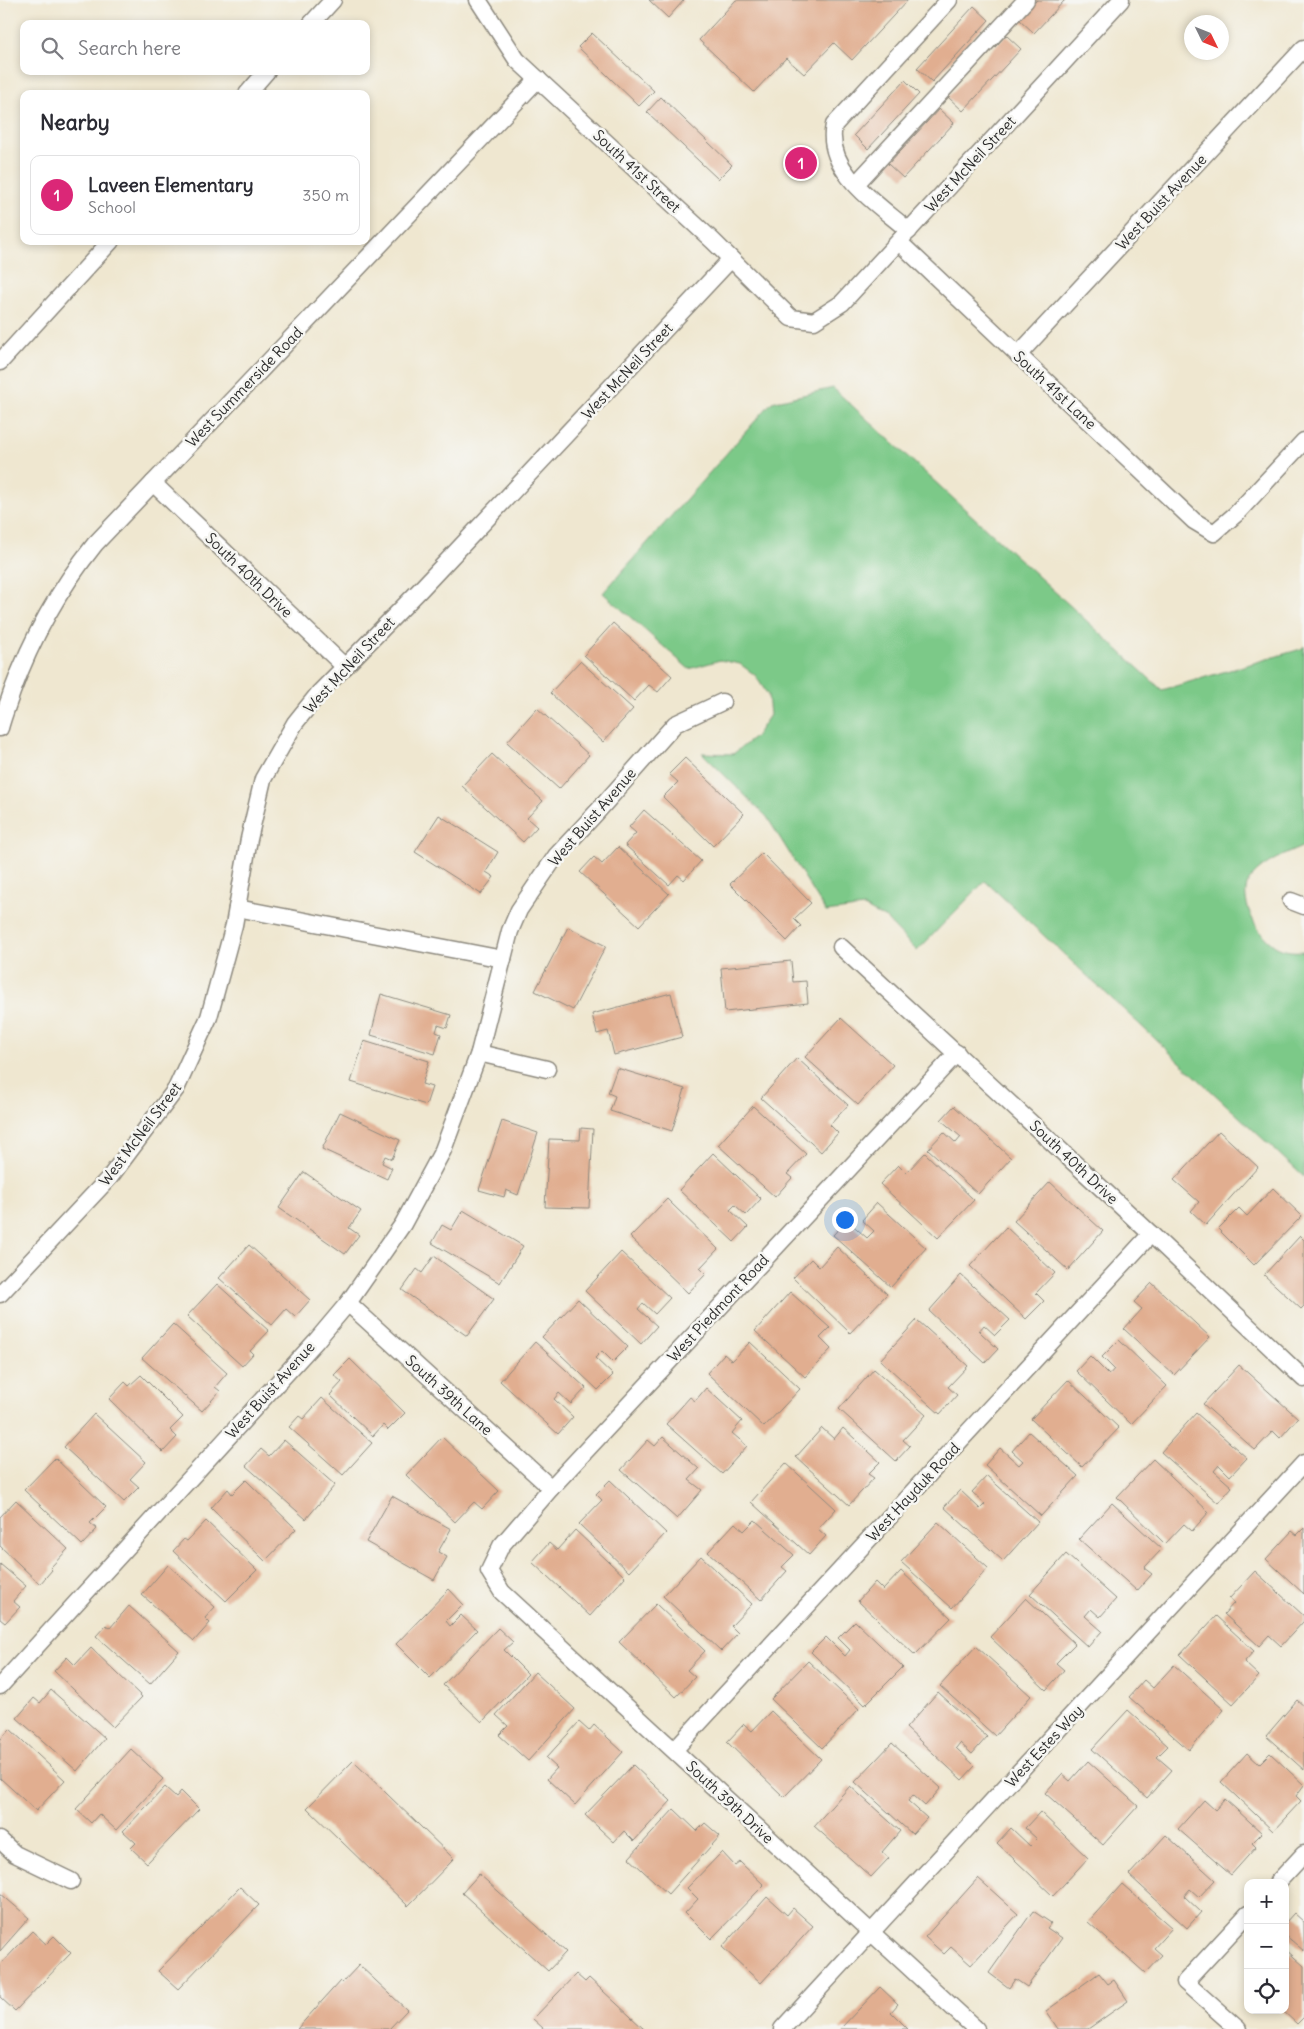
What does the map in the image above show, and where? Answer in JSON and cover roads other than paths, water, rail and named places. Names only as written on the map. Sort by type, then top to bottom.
[{"type":"street","points":[[315,20],[333,0]]},
{"type":"street","name":"South 41st Street","points":[[478,0],[517,60],[792,318],[814,321]]},
{"type":"street","name":"South 41st Lane","points":[[949,0],[834,125],[831,138],[838,162],[904,236],[1018,355],[1194,521],[1214,534],[1236,514],[1304,441]]},
{"type":"street","points":[[856,184],[1026,0]]},
{"type":"street","name":"West McNeil Street","points":[[814,321],[842,303],[1121,0]]},
{"type":"street","name":"West Buist Avenue","points":[[1018,355],[1304,48]]},
{"type":"street","points":[[250,90],[264,75]]},
{"type":"street","name":"West Summerside Road","points":[[0,728],[24,660],[46,614],[72,573],[95,544],[538,79]]},
{"type":"street","points":[[0,362],[107,245]]},
{"type":"street","name":"West McNeil Street","points":[[0,1294],[110,1178],[176,1089],[210,1017],[237,908],[249,839],[264,779],[295,723],[319,693],[420,590],[731,260]]},
{"type":"street","name":"South 40th Drive","points":[[153,483],[345,667]]},
{"type":"street","name":"West Buist Avenue","points":[[0,1686],[348,1303],[403,1224],[443,1150],[479,1053],[510,932],[519,910],[556,856],[674,724],[722,702]]},
{"type":"street","points":[[237,908],[503,960]]},
{"type":"street","name":"South 40th Drive","points":[[841,947],[1151,1234],[1304,1379]]},
{"type":"street","points":[[479,1053],[547,1069]]},
{"type":"street","name":"West Piedmont Road","points":[[489,1570],[501,1546],[550,1488],[957,1053]]},
{"type":"street","name":"West Hayduk Road","points":[[674,1749],[1151,1234]]},
{"type":"street","name":"South 39th Lane","points":[[348,1303],[550,1488]]},
{"type":"street","name":"West Estes Way","points":[[782,2029],[872,1934],[1304,1463]]},
{"type":"street","name":"South 39th Drive","points":[[489,1570],[502,1592],[976,2029]]},
{"type":"street","points":[[0,1840],[15,1854],[71,1880]]},
{"type":"street","points":[[1281,1879],[1304,1854]]},
{"type":"street","points":[[1238,2029],[1185,1982],[1244,1918]]},
{"type":"place","name":"Laveen Elementary","points":[[801,163]]}]
